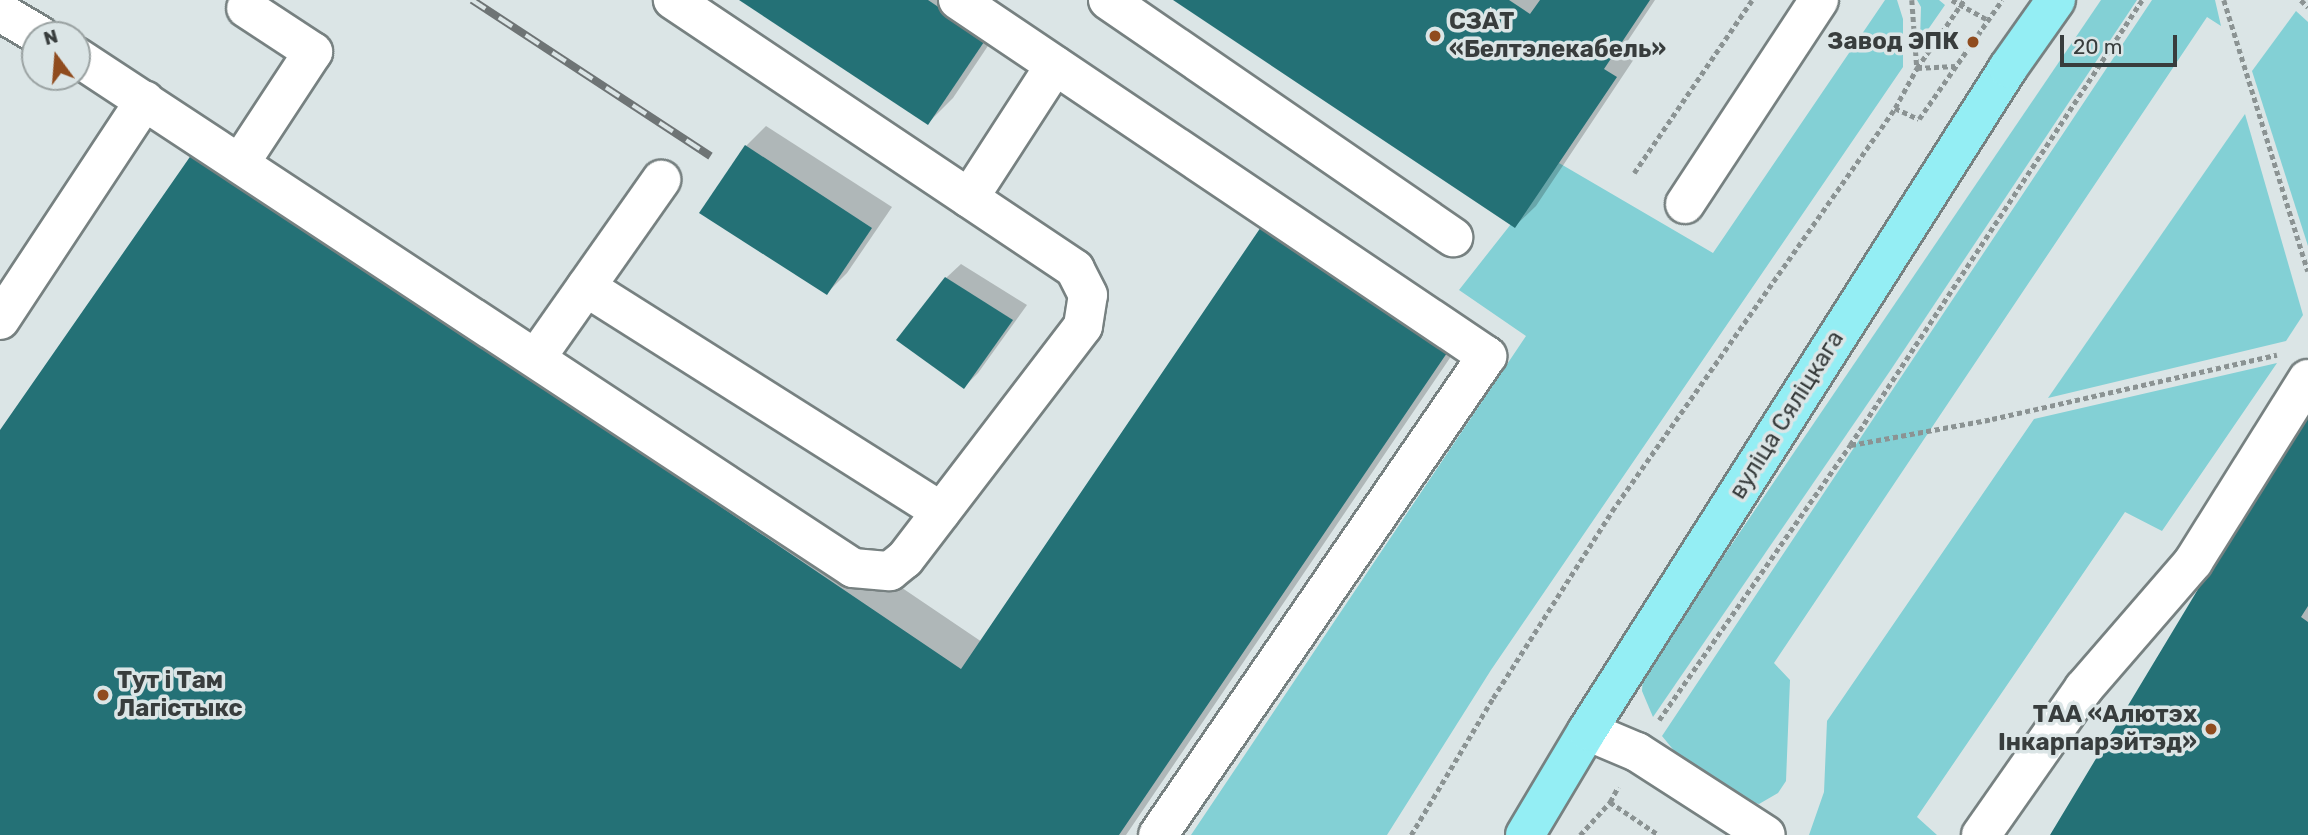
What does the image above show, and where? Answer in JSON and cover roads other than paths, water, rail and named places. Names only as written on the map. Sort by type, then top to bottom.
[{"type":"main road","name":"вуліца Сяліцкага","points":[[1525,835],[1587,732],[2000,80],[2056,0]]},
{"type":"lane","points":[[91,66],[853,568],[890,571],[905,559],[1083,326],[1088,295],[1075,269],[673,0]]},
{"type":"lane","points":[[958,0],[1487,356],[1158,835]]},
{"type":"lane","points":[[1108,0],[1453,237]]},
{"type":"lane","points":[[1685,204],[1819,0]]},
{"type":"lane","points":[[240,163],[313,52],[246,8]]},
{"type":"lane","points":[[0,12],[21,24]]},
{"type":"lane","points":[[969,198],[1055,65]]},
{"type":"lane","points":[[0,320],[145,100]]},
{"type":"lane","points":[[536,358],[661,180]]},
{"type":"lane","points":[[586,287],[941,511]]},
{"type":"lane","points":[[1981,835],[2084,688],[2193,562],[2295,367]]},
{"type":"lane","points":[[1587,732],[1637,752],[1766,835]]},
{"type":"railway","points":[[472,0],[710,156]]},
{"type":"place","name":"СЗАТ «Белтэлекабель»","points":[[1435,36]]},
{"type":"place","name":"Завод ЭПК","points":[[1973,42]]},
{"type":"place","name":"Тут і Там Лагістыкс","points":[[103,695]]},
{"type":"place","name":"ТАА «Алютэх Інкарпарэйтэд»","points":[[2211,729]]}]
